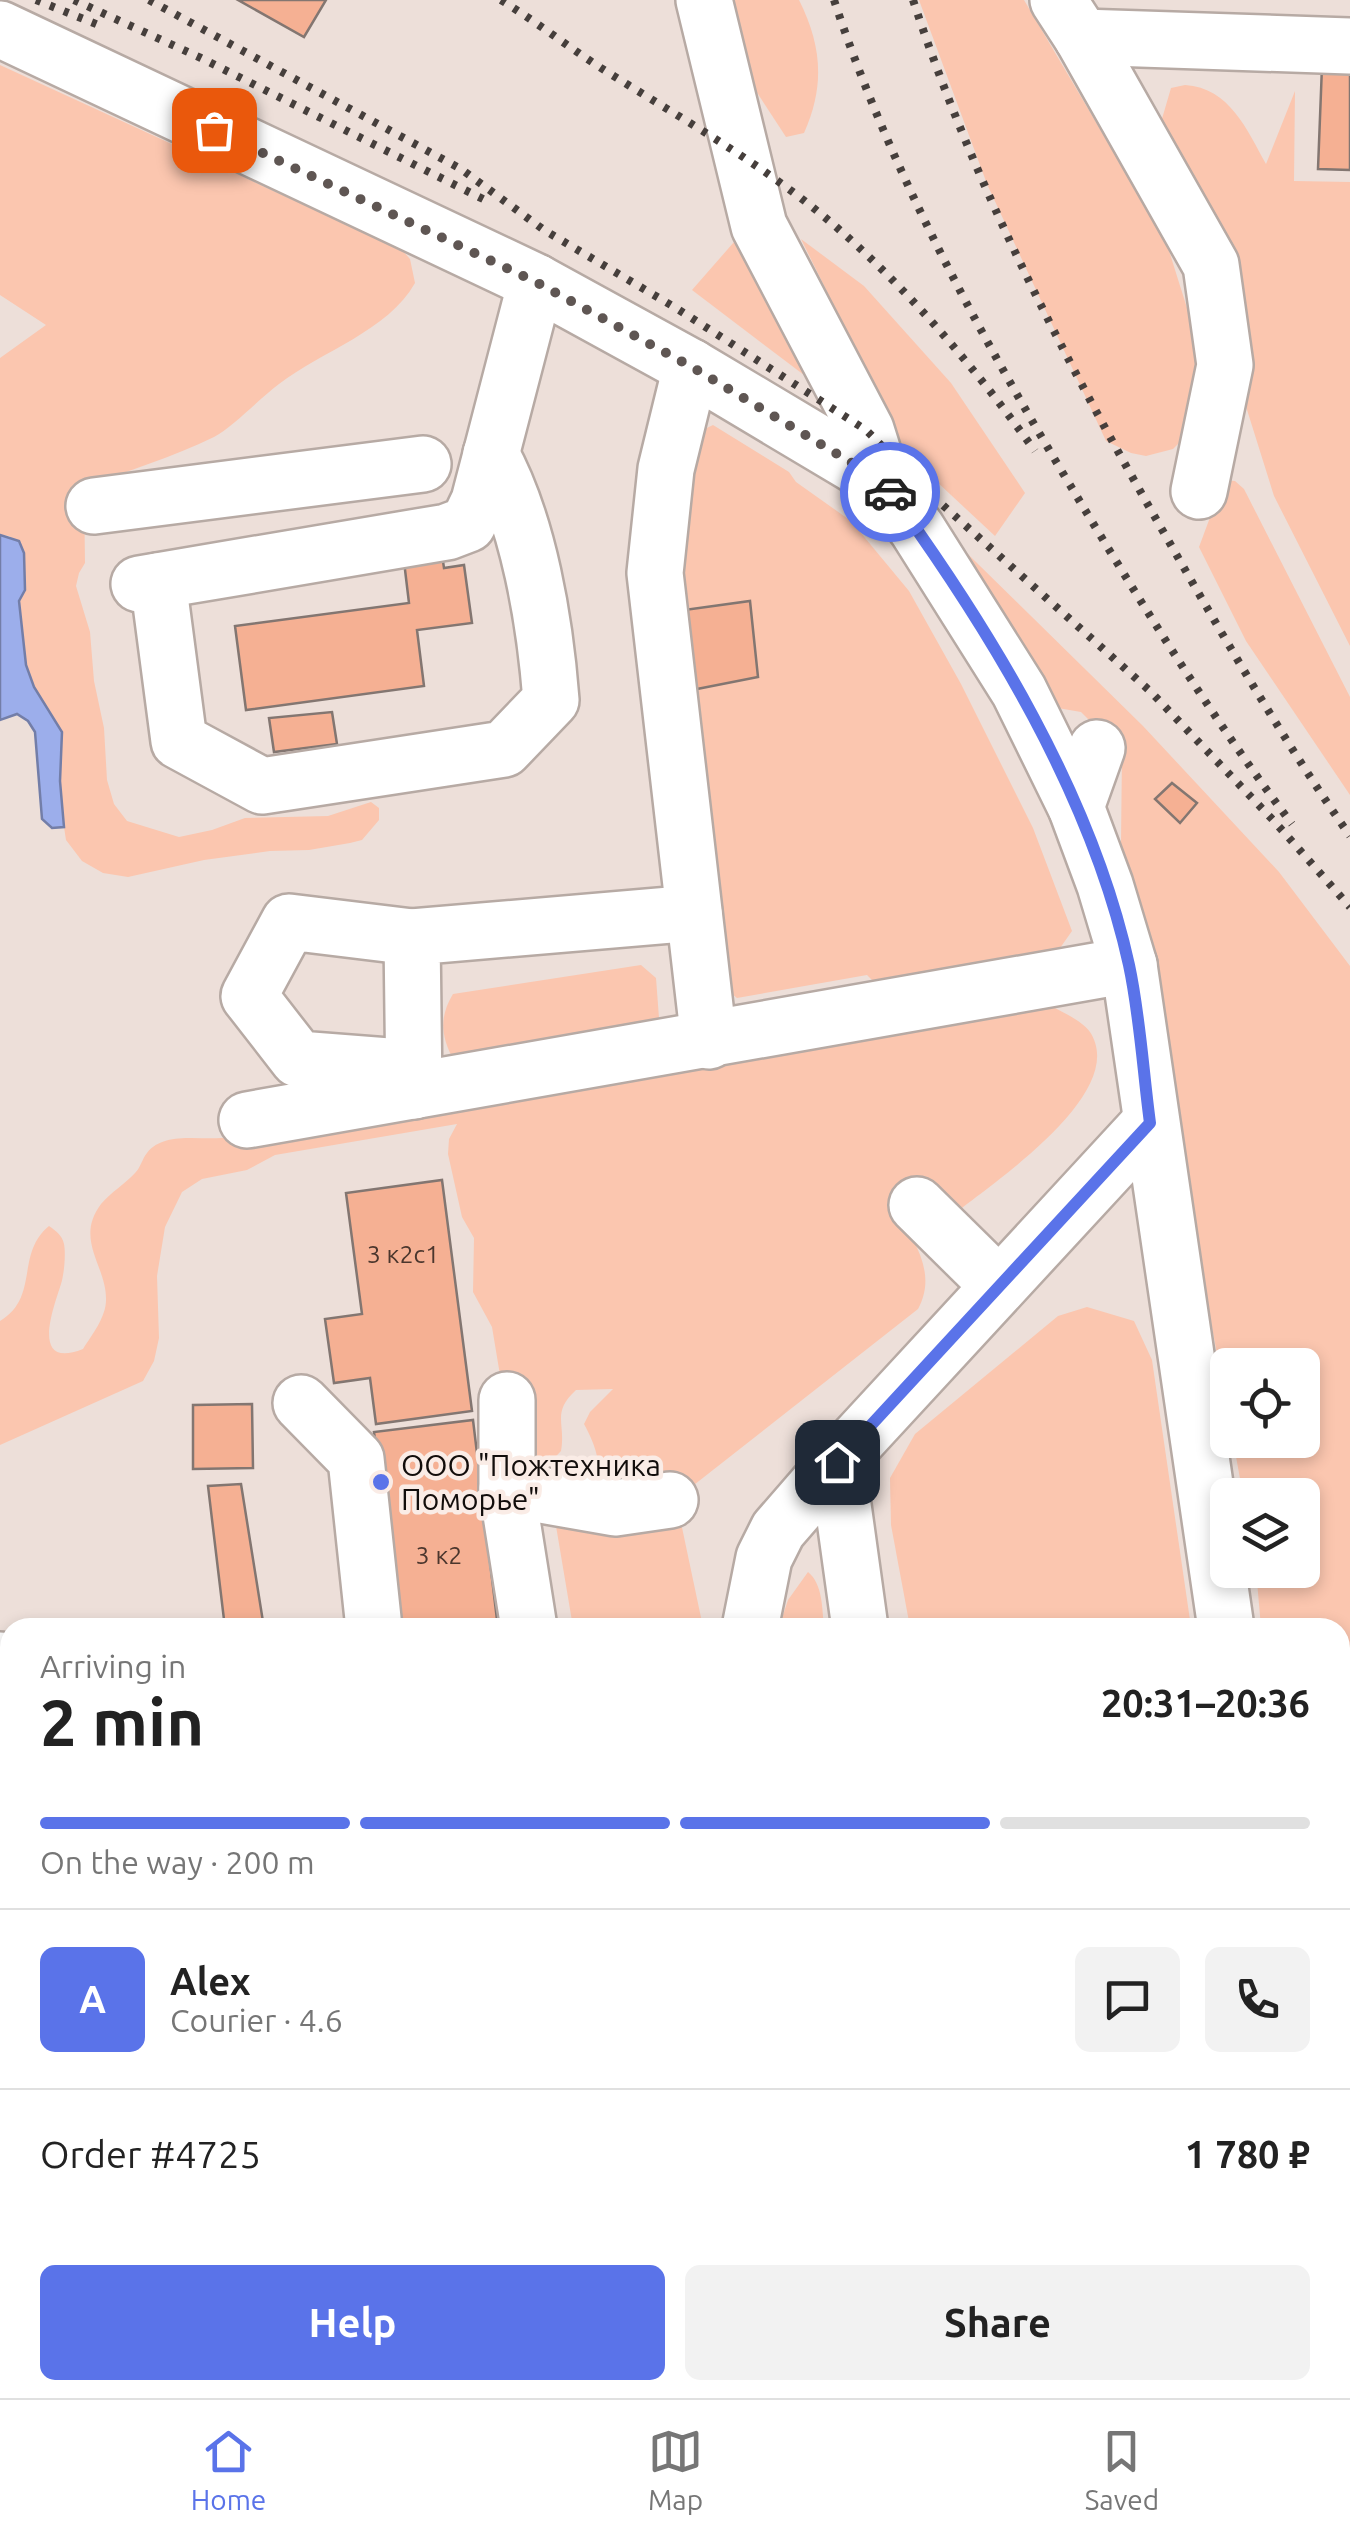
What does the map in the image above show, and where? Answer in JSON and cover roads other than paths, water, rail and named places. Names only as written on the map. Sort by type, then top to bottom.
[{"type":"street","points":[[704,0],[759,226],[866,430],[882,481],[917,528],[1019,692],[1076,807],[1105,885],[1129,965],[1224,1618]]},
{"type":"street","points":[[1070,18],[1350,46]]},
{"type":"street","points":[[1070,18],[1211,265],[1224,365],[1199,491]]},
{"type":"street","points":[[0,29],[536,282],[692,367],[882,481]]},
{"type":"street","points":[[491,454],[509,487],[546,634],[551,700],[504,749],[262,786],[179,742],[149,582],[448,532],[468,524],[479,502],[491,454],[536,282]]},
{"type":"street","points":[[692,367],[666,469],[655,573],[709,1040]]},
{"type":"street","points":[[94,506],[398,467],[384,543]]},
{"type":"street","points":[[1076,807],[1097,748]]},
{"type":"street","points":[[414,1079],[298,1059],[249,996],[289,922],[412,937],[694,912]]},
{"type":"street","points":[[412,937],[414,1079]]},
{"type":"street","points":[[247,1120],[414,1079],[709,1040],[1129,965]]},
{"type":"street","points":[[752,1618],[764,1558],[778,1530],[1150,1123]]},
{"type":"street","points":[[917,1205],[999,1286]]},
{"type":"street","points":[[507,1400],[507,1489],[528,1618]]},
{"type":"street","points":[[302,1403],[356,1459],[373,1618]]},
{"type":"street","points":[[837,1462],[859,1618]]},
{"type":"street","points":[[507,1489],[615,1508],[670,1500]]},
{"type":"water","points":[[0,535],[19,541],[24,553],[25,590],[19,601],[26,665],[34,687],[62,732],[60,781],[64,827],[52,828],[42,819],[35,732],[17,714],[0,720]]},
{"type":"railway","points":[[36,0],[101,26]]},
{"type":"railway","points":[[74,0],[201,58],[487,201]]},
{"type":"railway","points":[[149,0],[461,169],[544,230],[676,308],[866,430],[927,491],[1150,691],[1350,907]]},
{"type":"railway","points":[[501,0],[749,161],[834,225],[941,332],[1035,451]]},
{"type":"railway","points":[[834,0],[911,192],[1006,376],[1153,621],[1292,824]]},
{"type":"railway","points":[[913,0],[964,137],[1056,335],[1228,644],[1350,836]]},
{"type":"place","name":"ООО \"Пожтехника Поморье\"","points":[[381,1482]]}]
